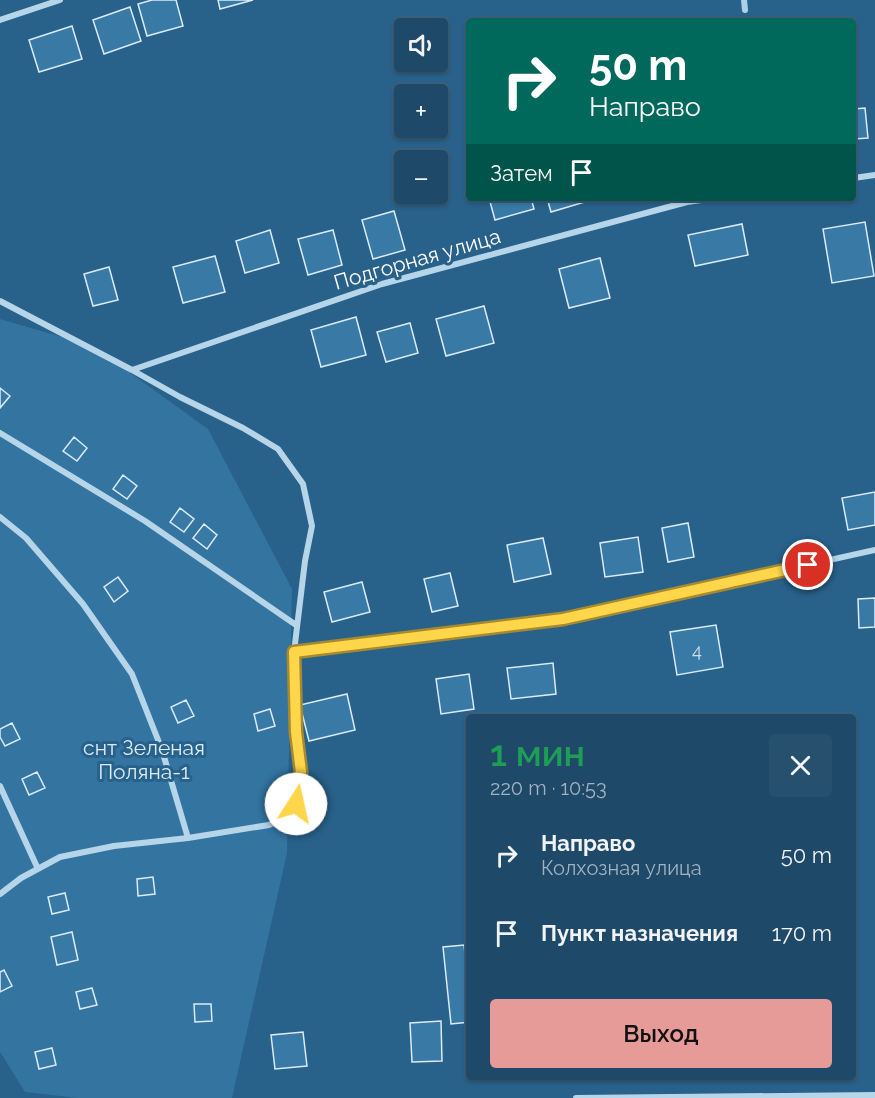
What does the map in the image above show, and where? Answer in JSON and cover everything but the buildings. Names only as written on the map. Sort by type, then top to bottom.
[{"type":"street","points":[[0,20],[60,0]]},
{"type":"street","points":[[856,178],[875,175]]},
{"type":"street","name":"Подгорная улица","points":[[132,370],[382,284],[694,201]]},
{"type":"street","points":[[0,301],[278,448],[303,484],[312,526],[305,561],[294,652],[296,732],[301,772],[296,804],[286,816],[269,825],[188,838],[114,846],[60,857],[21,878],[0,894]]},
{"type":"street","points":[[0,434],[145,521],[296,625]]},
{"type":"street","points":[[0,517],[26,537],[83,604],[132,674],[162,750],[188,838]]},
{"type":"street","points":[[294,652],[563,619],[875,550]]},
{"type":"street","points":[[0,786],[38,869]]},
{"type":"street","points":[[576,1098],[875,1095]]},
{"type":"green space","name":"снт Зеленая Поляна-1","points":[[0,319],[93,346],[208,429],[292,589],[287,853],[232,1098],[78,1098],[25,1092],[0,1052]]},
{"type":"waterway","points":[[744,0],[745,10]]},
{"type":"route","points":[[296,804],[301,772],[296,732],[294,652],[563,619],[808,565]]}]
